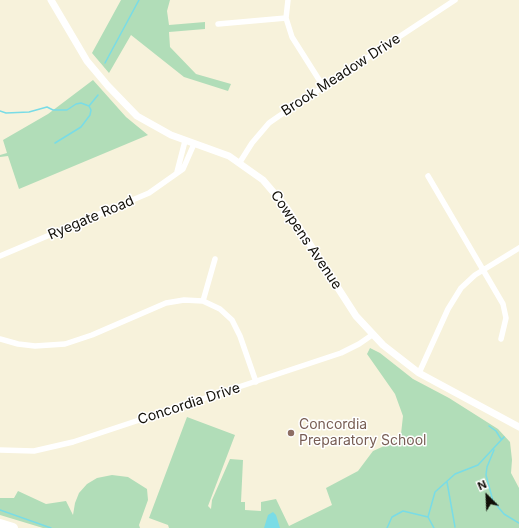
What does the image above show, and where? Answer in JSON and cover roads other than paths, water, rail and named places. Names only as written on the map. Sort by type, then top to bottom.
[{"type":"highway","points":[[0,524],[13,528]]},
{"type":"street","name":"Cowpens Avenue","points":[[51,0],[87,61],[124,103],[148,124],[185,141],[220,152],[240,162],[264,180],[280,199],[356,316],[372,334],[402,361],[419,373],[519,426]]},
{"type":"street","points":[[288,0],[286,18],[297,46],[323,86]]},
{"type":"street","name":"Brook Meadow Drive","points":[[240,162],[252,143],[269,123],[455,0]]},
{"type":"street","points":[[218,24],[286,18]]},
{"type":"street","points":[[177,172],[185,141]]},
{"type":"street","name":"Ryegate Road","points":[[0,256],[149,193],[163,185],[177,172],[183,169],[188,161],[194,144]]},
{"type":"street","points":[[428,176],[500,297],[505,310],[505,326],[501,339]]},
{"type":"street","points":[[419,373],[453,298],[469,280],[519,248]]},
{"type":"street","points":[[203,301],[214,259]]},
{"type":"street","points":[[0,339],[18,344],[35,346],[65,344],[92,335],[166,304],[184,300],[203,301],[220,309],[232,320],[240,336],[256,382]]},
{"type":"street","name":"Concordia Drive","points":[[0,450],[34,451],[59,446],[341,353],[359,344],[372,334]]},
{"type":"water","points":[[273,512],[276,515],[280,528],[264,528],[268,515]]},
{"type":"waterway","points":[[105,63],[139,0]]},
{"type":"waterway","points":[[0,111],[6,113],[29,112],[47,107],[53,110],[67,110],[76,104],[81,103],[89,106],[98,95]]},
{"type":"waterway","points":[[55,143],[81,127],[90,115],[91,110],[89,106]]},
{"type":"waterway","points":[[489,426],[496,431],[501,439]]},
{"type":"waterway","points":[[387,528],[392,517],[403,511],[428,517],[435,492],[455,474],[478,465],[504,437]]},
{"type":"waterway","points":[[494,450],[487,467],[486,475],[493,501],[504,514],[519,523]]},
{"type":"waterway","points":[[447,482],[455,527]]},
{"type":"waterway","points":[[0,510],[51,528]]},
{"type":"waterway","points":[[428,517],[434,528]]},
{"type":"place","name":"Concordia Preparatory School","points":[[291,433]]}]
